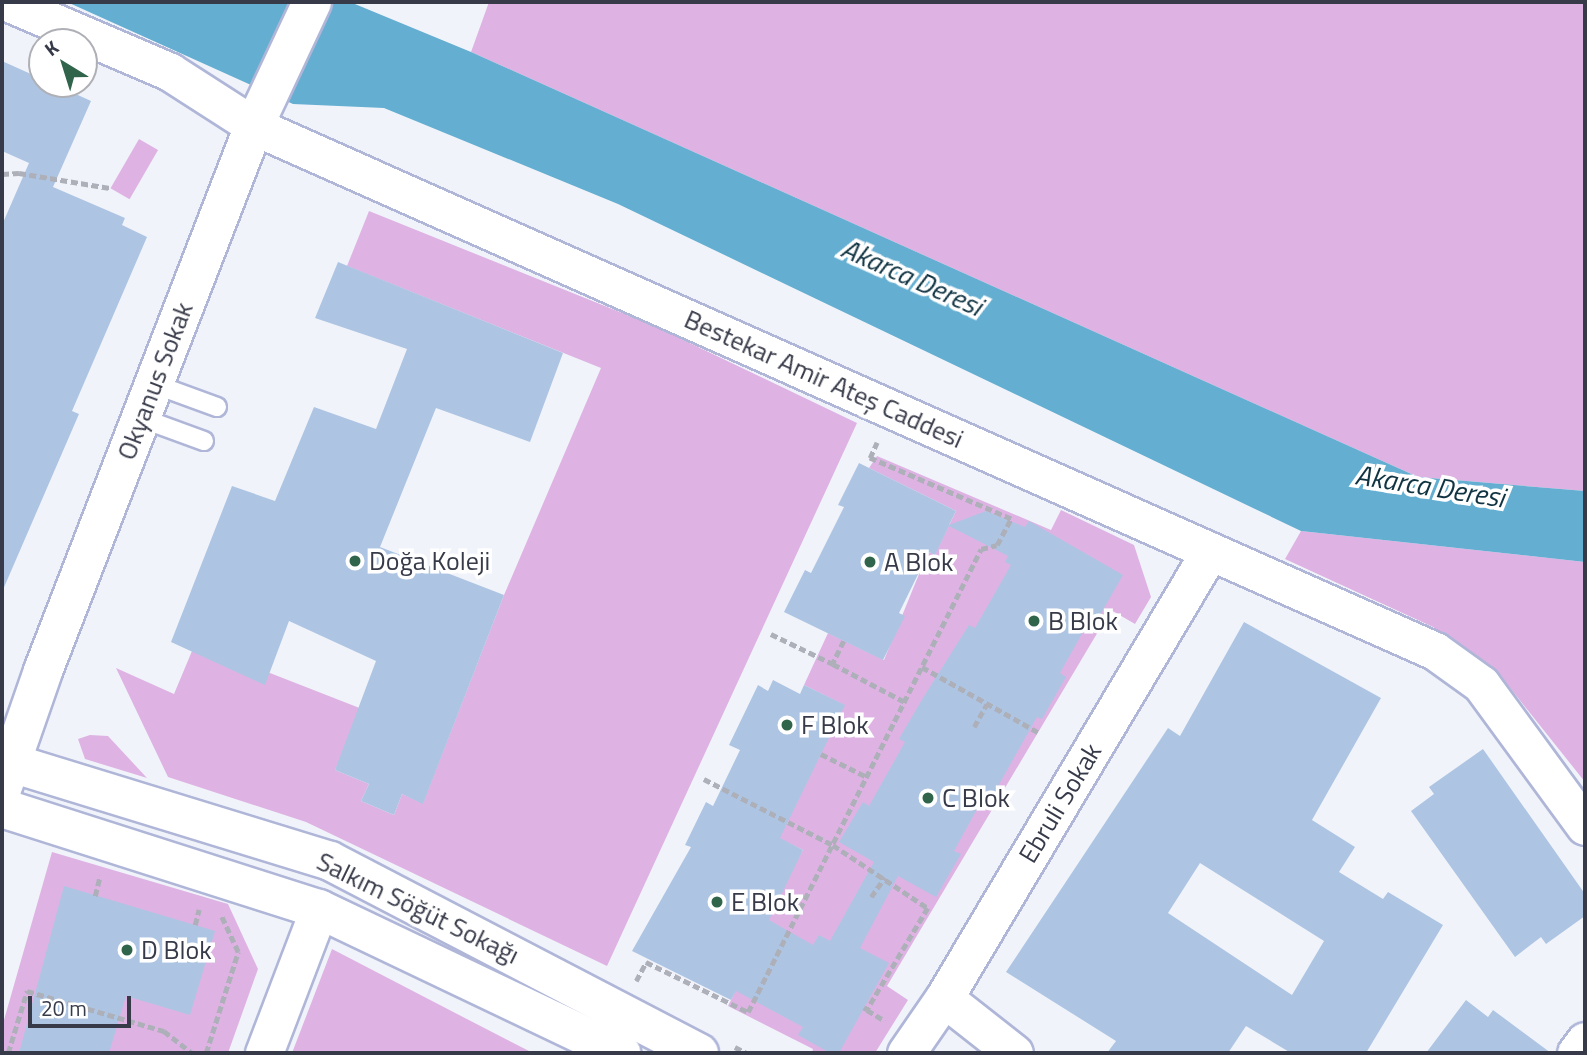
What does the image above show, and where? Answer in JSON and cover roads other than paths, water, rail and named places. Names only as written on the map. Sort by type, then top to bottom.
[{"type":"main road","name":"Okyanus Sokak","points":[[5,770],[262,109],[312,2]]},
{"type":"main road","name":"Salkım Söğüt Sokağı","points":[[5,770],[330,862],[699,1053]]},
{"type":"main road","name":"Salkım Söğüt Sokağı","points":[[2,808],[319,909],[621,1053]]},
{"type":"street","name":"Bestekar Amir Ateş Caddesi","points":[[7,2],[262,109],[1210,551],[1435,651],[1481,684],[1585,826]]},
{"type":"street","name":"Ebruli Sokak","points":[[899,1039],[944,998],[1210,551]]},
{"type":"street","points":[[264,1053],[319,909]]},
{"type":"street","points":[[944,998],[1014,1053]]},
{"type":"street","points":[[1576,1053],[1585,1041]]},
{"type":"lane","points":[[147,401],[217,407]]},
{"type":"lane","points":[[147,401],[204,440]]},
{"type":"water","name":"Akarca Deresi","points":[[67,2],[350,2],[471,52],[1418,477],[1585,491],[1585,562],[1301,531],[618,204],[384,108],[293,104]]},
{"type":"place","name":"Doğa Koleji","points":[[355,561]]},
{"type":"place","name":"A Blok","points":[[870,562]]},
{"type":"place","name":"B Blok","points":[[1034,621]]},
{"type":"place","name":"F Blok","points":[[787,725]]},
{"type":"place","name":"C Blok","points":[[928,798]]},
{"type":"place","name":"E Blok","points":[[717,902]]},
{"type":"place","name":"D Blok","points":[[127,950]]}]
